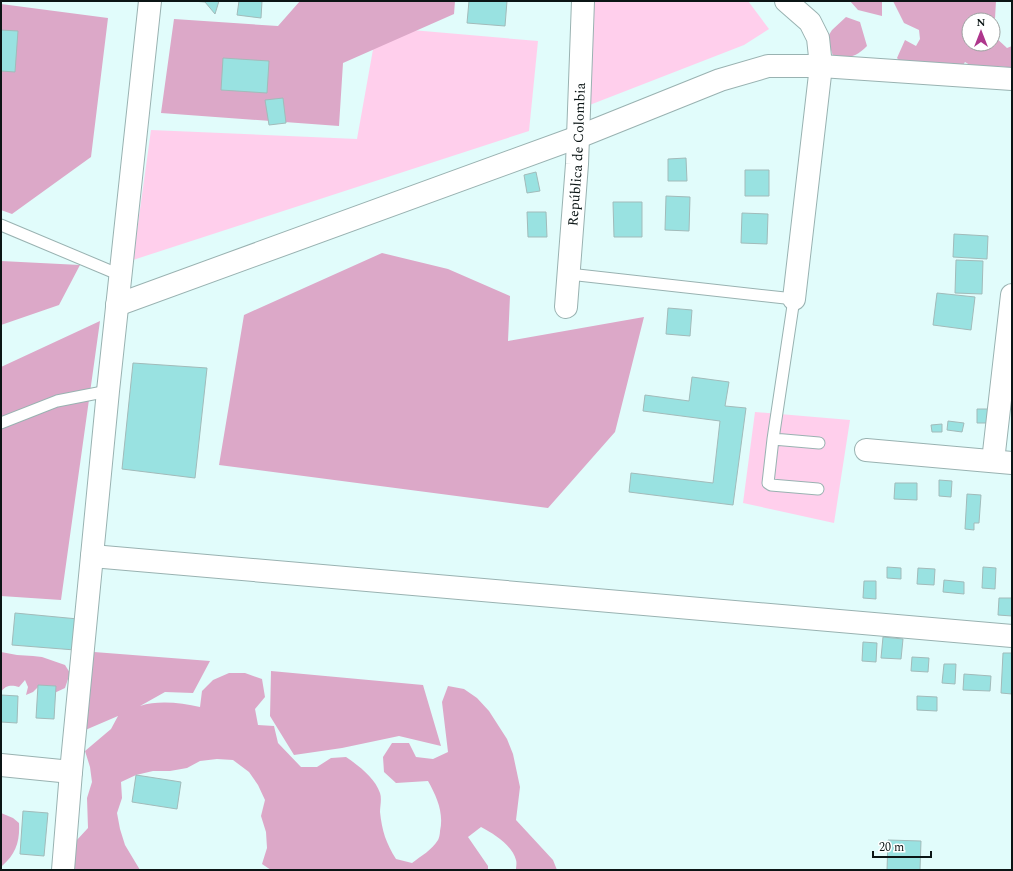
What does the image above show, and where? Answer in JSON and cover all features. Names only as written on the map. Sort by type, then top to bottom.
[{"type":"street","points":[[63,870],[71,772],[108,391],[150,1]]},
{"type":"street","name":"República de Colombia","points":[[566,307],[578,137],[583,1]]},
{"type":"street","points":[[786,1],[810,22],[818,38],[821,66],[794,299]]},
{"type":"street","points":[[117,305],[578,137],[720,80],[768,66],[821,66],[1012,79]]},
{"type":"street","points":[[866,450],[1002,462],[1012,295]]},
{"type":"street","points":[[92,556],[1012,636]]},
{"type":"street","points":[[1,765],[71,772]]},
{"type":"lane","points":[[1,226],[120,275]]},
{"type":"lane","points":[[569,274],[794,299],[773,439],[768,483],[771,485],[818,489]]},
{"type":"lane","points":[[1,422],[57,401],[108,391]]},
{"type":"lane","points":[[773,439],[819,443]]},
{"type":"shaded area","points":[[300,1],[455,1],[454,14],[343,63],[339,126],[161,113],[174,19],[278,26]]},
{"type":"shaded area","points":[[591,1],[748,1],[769,29],[744,45],[587,106]]},
{"type":"shaded area","points":[[850,1],[882,1],[882,16],[858,10]]},
{"type":"shaded area","points":[[893,1],[996,1],[995,12],[961,12],[961,52],[1001,52],[1001,42],[1007,48],[1012,46],[1012,69],[995,66],[990,74],[978,70],[965,62],[959,71],[901,63],[897,58],[905,40],[916,46],[920,39],[919,30],[904,23]]},
{"type":"shaded area","points":[[1,4],[108,18],[91,157],[12,214],[1,210]]},
{"type":"shaded area","points":[[846,17],[860,22],[867,46],[859,53],[852,56],[833,56],[827,38],[832,30]]},
{"type":"shaded area","points":[[377,27],[538,41],[529,131],[133,260],[151,130],[357,139]]},
{"type":"shaded area","points":[[382,253],[448,269],[510,296],[508,341],[644,317],[615,432],[548,508],[219,465],[244,315]]},
{"type":"shaded area","points":[[1,261],[80,265],[59,305],[1,325]]},
{"type":"shaded area","points":[[100,321],[61,600],[1,596],[1,367]]},
{"type":"shaded area","points":[[755,412],[850,420],[834,523],[743,503]]},
{"type":"shaded area","points":[[1,652],[42,657],[65,665],[70,673],[65,688],[50,695],[39,686],[33,692],[26,695],[28,687],[25,680],[19,687],[9,686],[1,692]]},
{"type":"shaded area","points":[[94,652],[210,661],[193,693],[165,692],[140,706],[155,703],[170,703],[200,707],[202,691],[213,680],[229,673],[245,673],[262,679],[265,697],[255,709],[258,725],[274,726],[278,743],[301,767],[317,767],[331,758],[346,757],[361,768],[374,782],[380,793],[382,825],[387,842],[396,859],[412,863],[430,850],[438,840],[441,824],[439,805],[428,781],[396,783],[384,772],[383,757],[392,743],[409,743],[416,757],[433,759],[448,752],[442,702],[448,686],[464,689],[477,698],[489,711],[507,739],[513,754],[520,787],[516,820],[553,860],[557,870],[516,870],[516,860],[507,845],[481,827],[468,837],[488,866],[488,870],[271,870],[262,864],[267,848],[266,832],[261,816],[265,800],[258,785],[249,772],[233,760],[217,759],[200,761],[187,768],[170,771],[153,771],[136,775],[121,782],[122,798],[117,813],[120,829],[125,845],[140,870],[59,870],[76,841],[88,828],[87,798],[92,782],[90,767],[85,751],[111,729],[118,716],[83,731]]},
{"type":"shaded area","points":[[271,671],[423,685],[441,746],[399,736],[342,748],[294,755],[270,716]]},
{"type":"shaded area","points":[[1,813],[13,818],[19,823],[19,836],[16,847],[11,857],[2,866],[1,866]]},
{"type":"building","points":[[192,1],[219,1],[215,14],[205,2]]},
{"type":"building","points":[[239,1],[262,1],[261,18],[237,15]]},
{"type":"building","points":[[469,1],[507,1],[505,26],[467,23]]},
{"type":"building","points":[[1,30],[18,31],[15,72],[1,71]]},
{"type":"building","points":[[223,58],[269,61],[267,93],[221,90]]},
{"type":"building","points":[[283,98],[286,123],[269,125],[265,100]]},
{"type":"building","points":[[686,158],[687,181],[668,181],[668,159]]},
{"type":"building","points":[[745,170],[769,170],[769,196],[745,196]]},
{"type":"building","points":[[536,172],[540,191],[527,193],[524,175]]},
{"type":"building","points":[[666,196],[690,197],[689,231],[665,230]]},
{"type":"building","points":[[613,202],[642,202],[642,237],[614,237]]},
{"type":"building","points":[[527,212],[546,212],[547,237],[528,237]]},
{"type":"building","points":[[742,213],[768,214],[767,244],[741,243]]},
{"type":"building","points":[[954,234],[988,236],[987,259],[953,257]]},
{"type":"building","points":[[956,260],[983,261],[982,294],[955,293]]},
{"type":"building","points":[[937,293],[975,297],[971,330],[933,325]]},
{"type":"building","points":[[668,308],[692,310],[690,336],[666,334]]},
{"type":"building","points":[[133,363],[207,368],[195,478],[122,469]]},
{"type":"building","points":[[692,377],[729,382],[725,406],[746,408],[733,505],[629,492],[631,473],[713,483],[720,421],[643,411],[645,395],[689,401]]},
{"type":"building","points":[[977,409],[991,409],[991,423],[977,423]]},
{"type":"building","points":[[948,421],[964,423],[962,432],[947,430]]},
{"type":"building","points":[[942,424],[942,432],[932,432],[931,425]]},
{"type":"building","points":[[939,480],[952,481],[951,497],[939,496]]},
{"type":"building","points":[[895,483],[917,483],[917,500],[894,499]]},
{"type":"building","points":[[967,494],[981,495],[979,523],[974,523],[974,530],[965,529]]},
{"type":"building","points":[[887,567],[901,568],[901,579],[887,578]]},
{"type":"building","points":[[983,567],[996,568],[995,589],[982,588]]},
{"type":"building","points":[[918,568],[935,569],[934,585],[917,584]]},
{"type":"building","points":[[944,580],[964,582],[964,594],[943,592]]},
{"type":"building","points":[[864,581],[876,581],[876,599],[863,598]]},
{"type":"building","points":[[999,598],[1012,598],[1012,616],[998,615]]},
{"type":"building","points":[[15,613],[78,619],[75,650],[12,645]]},
{"type":"building","points":[[883,637],[903,639],[901,659],[881,658]]},
{"type":"building","points":[[863,642],[877,643],[876,662],[862,661]]},
{"type":"building","points":[[1003,653],[1012,653],[1012,694],[1001,693]]},
{"type":"building","points":[[912,657],[929,658],[928,672],[911,671]]},
{"type":"building","points":[[944,664],[956,664],[955,684],[942,683]]},
{"type":"building","points":[[964,674],[991,676],[990,691],[963,690]]},
{"type":"building","points":[[38,685],[56,686],[54,719],[36,718]]},
{"type":"building","points":[[1,695],[18,696],[17,723],[1,722]]},
{"type":"building","points":[[917,696],[937,697],[937,711],[917,710]]},
{"type":"building","points":[[136,775],[181,782],[177,809],[132,802]]},
{"type":"building","points":[[23,811],[48,813],[44,856],[20,854]]},
{"type":"building","points":[[888,840],[921,841],[920,870],[887,870]]}]
